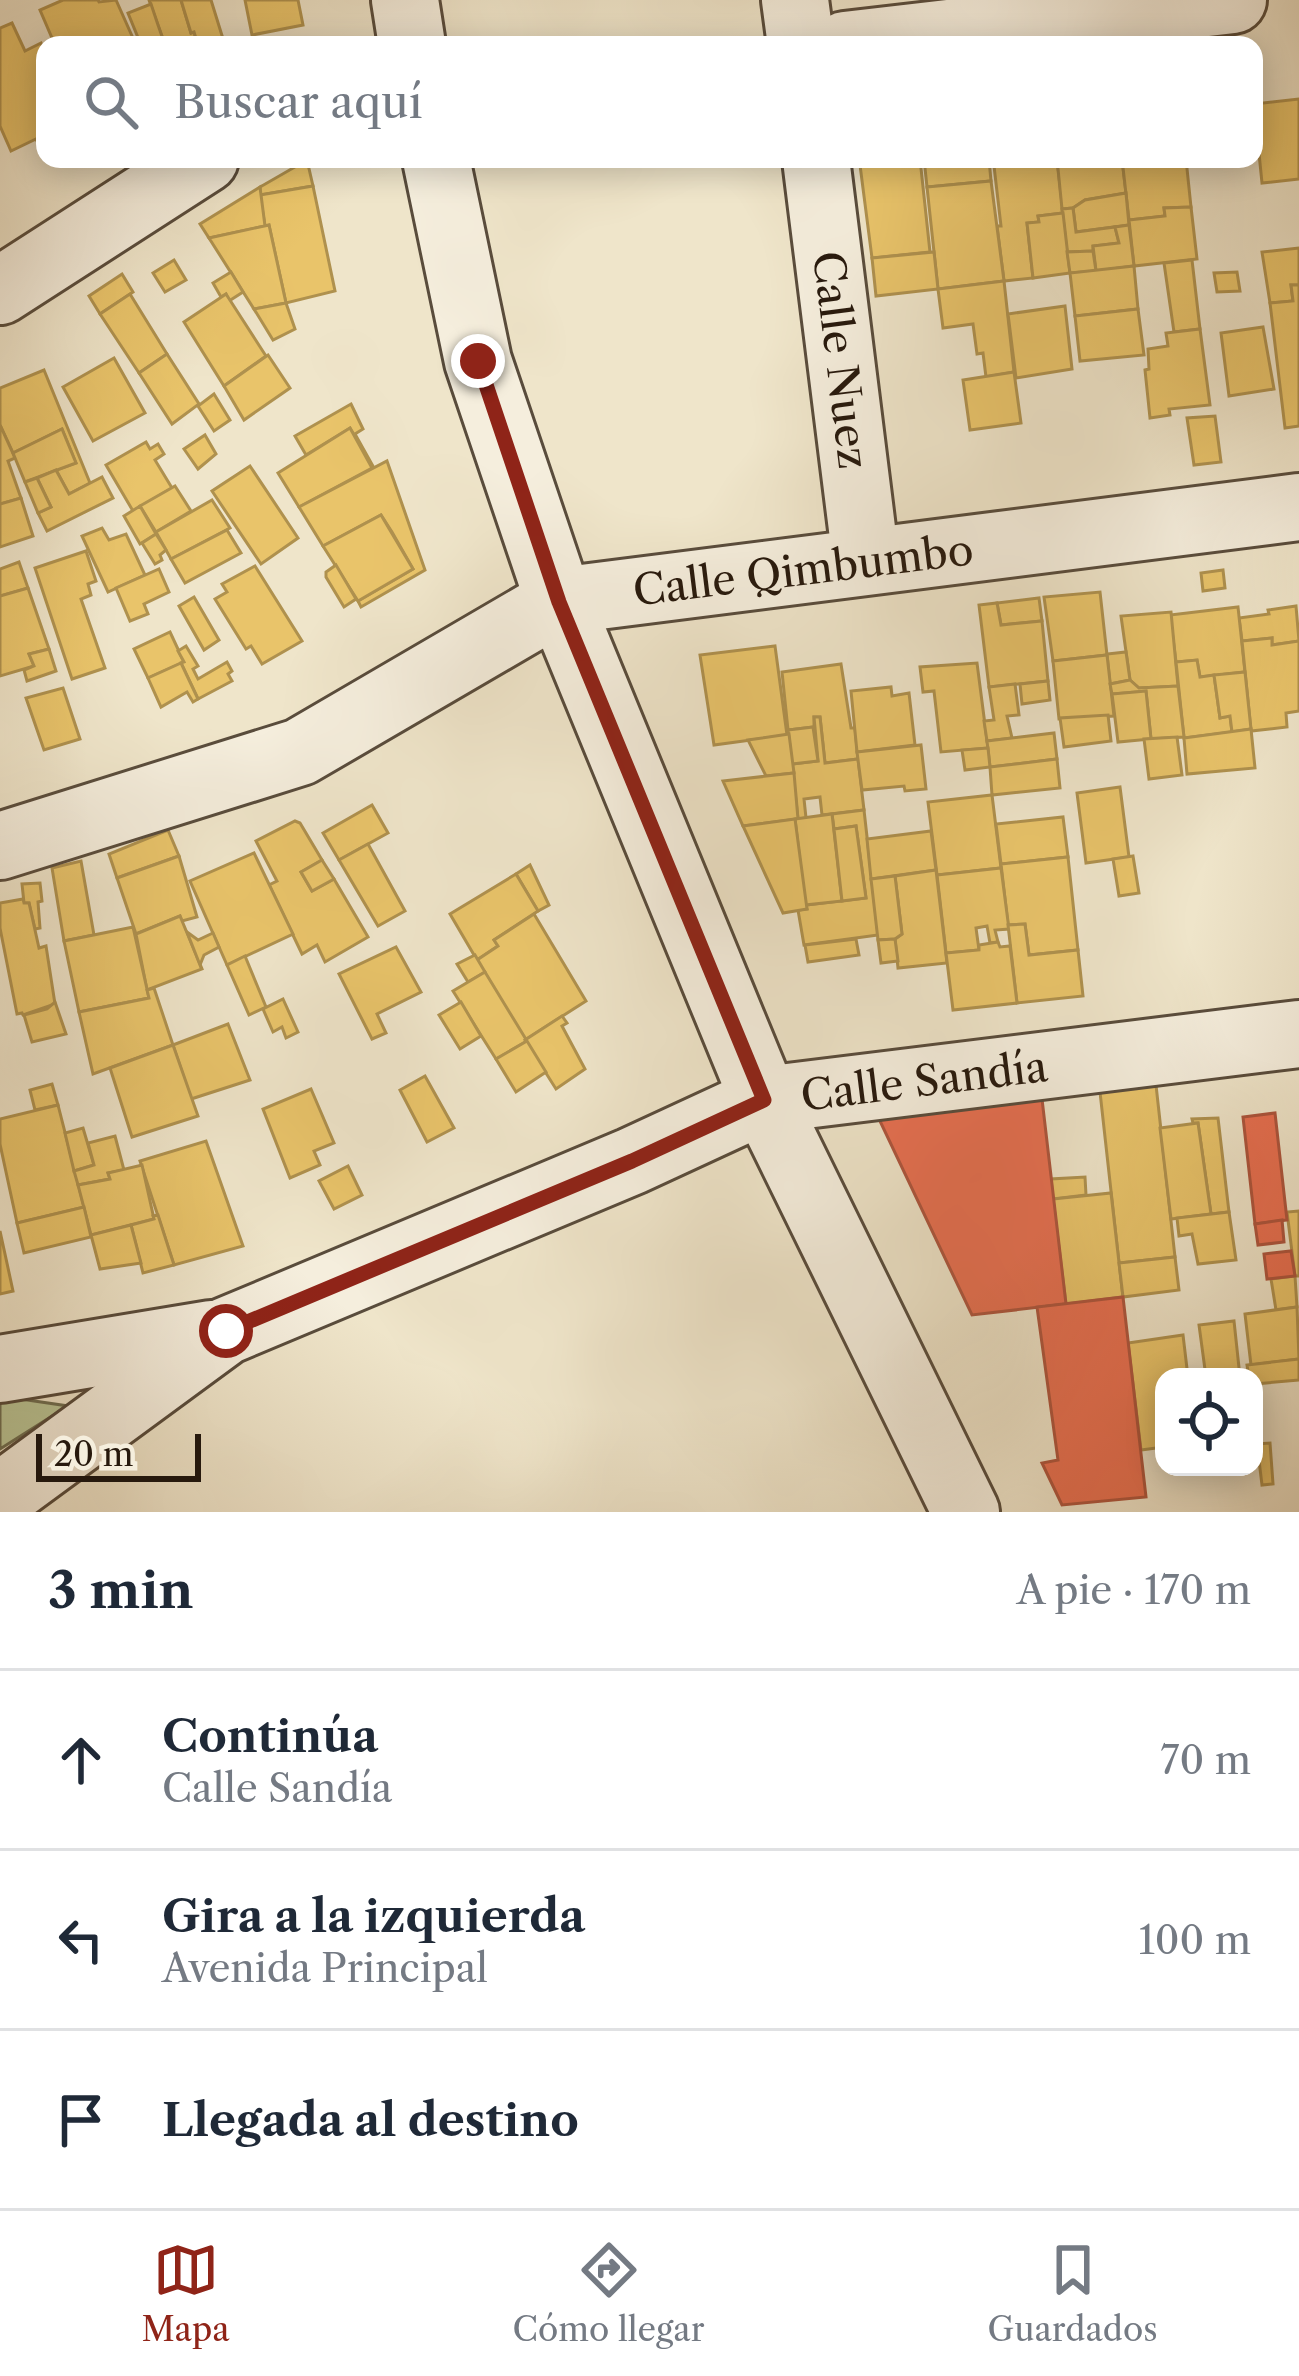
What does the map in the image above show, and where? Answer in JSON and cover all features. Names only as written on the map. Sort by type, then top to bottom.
[{"type":"street","points":[[795,0],[801,36]]},
{"type":"street","points":[[923,36],[1233,0]]},
{"type":"street","points":[[0,291],[192,168]]},
{"type":"street","points":[[438,168],[478,361],[559,602],[764,1100],[966,1512]]},
{"type":"street","name":"Calle Nuez","points":[[817,168],[866,561]]},
{"type":"street","name":"Calle Qimbumbo","points":[[0,846],[299,752],[559,602],[1299,507]]},
{"type":"street","name":"Calle Sandía","points":[[0,1497],[226,1331],[632,1161],[764,1100],[1299,1034]]},
{"type":"street","points":[[0,1370],[226,1331]]},
{"type":"green space","points":[[0,1396],[68,1406],[0,1449]]},
{"type":"building: Viviendas","points":[[63,0],[116,0],[132,36],[51,36],[40,10]]},
{"type":"building: Viviendas","points":[[149,0],[181,0],[195,36],[162,36]]},
{"type":"building: Viviendas","points":[[181,0],[211,0],[222,36],[191,33]]},
{"type":"building: Viviendas","points":[[245,0],[298,0],[303,25],[252,35]]},
{"type":"building: Viviendas","points":[[151,4],[162,36],[137,36],[128,13]]},
{"type":"building: Viviendas","points":[[12,23],[25,51],[36,46],[36,139],[11,151],[0,126],[0,28]]},
{"type":"building: Viviendas","points":[[1299,99],[1299,179],[1262,183],[1263,103]]},
{"type":"building: Viviendas","points":[[293,168],[309,168],[313,186],[260,195],[260,187]]},
{"type":"building: Viviendas","points":[[860,168],[921,168],[930,252],[872,258]]},
{"type":"building: Viviendas","points":[[925,168],[990,168],[991,181],[927,187]]},
{"type":"building: Viviendas","points":[[994,168],[1058,168],[1063,213],[1038,216],[1039,222],[1027,223],[1033,278],[1004,281],[997,226],[1001,226]]},
{"type":"building: Viviendas","points":[[1058,168],[1123,168],[1126,193],[1062,209]]},
{"type":"building: Viviendas","points":[[1123,168],[1187,168],[1191,207],[1164,208],[1165,216],[1129,220]]},
{"type":"building: Viviendas","points":[[991,181],[1004,281],[938,289],[927,187]]},
{"type":"building: Viviendas","points":[[313,186],[335,291],[286,303],[260,195]]},
{"type":"building: Viviendas","points":[[260,187],[265,226],[209,238],[200,224]]},
{"type":"building: Viviendas","points":[[1126,193],[1129,225],[1076,232],[1073,208],[1085,200]]},
{"type":"building: Viviendas","points":[[1191,207],[1197,259],[1134,266],[1129,220],[1165,216],[1164,208]]},
{"type":"building: Viviendas","points":[[1073,208],[1076,232],[1115,227],[1119,243],[1067,252],[1062,209]]},
{"type":"building: Viviendas","points":[[1063,213],[1070,273],[1033,278],[1027,223],[1039,222],[1038,216]]},
{"type":"building: Viviendas","points":[[269,225],[286,303],[254,309],[209,238]]},
{"type":"building: Viviendas","points":[[1129,225],[1134,266],[1096,271],[1093,246],[1119,243],[1115,227]]},
{"type":"building: Viviendas","points":[[1299,248],[1299,285],[1291,285],[1293,301],[1270,303],[1262,252]]},
{"type":"building: Viviendas","points":[[1093,251],[1096,271],[1070,273],[1067,252]]},
{"type":"building: Viviendas","points":[[934,252],[938,289],[876,296],[872,258]]},
{"type":"building: Viviendas","points":[[174,260],[186,280],[165,292],[153,273]]},
{"type":"building: Viviendas","points":[[1192,260],[1200,329],[1174,332],[1164,263]]},
{"type":"building: Viviendas","points":[[1134,266],[1138,309],[1075,316],[1070,273]]},
{"type":"building: Viviendas","points":[[231,272],[243,292],[229,301],[213,283]]},
{"type":"building: Viviendas","points":[[1237,272],[1240,291],[1217,292],[1214,273]]},
{"type":"building: Viviendas","points":[[122,274],[133,292],[100,314],[89,296]]},
{"type":"building: Viviendas","points":[[1004,281],[1014,372],[986,377],[973,324],[943,328],[938,289]]},
{"type":"building: Viviendas","points":[[1291,285],[1299,285],[1299,426],[1285,428],[1270,303],[1293,301]]},
{"type":"building: Viviendas","points":[[130,294],[167,354],[139,373],[100,314]]},
{"type":"building: Viviendas","points":[[226,294],[266,356],[224,386],[184,322]]},
{"type":"building: Viviendas","points":[[286,303],[295,329],[273,340],[254,309]]},
{"type":"building: Viviendas","points":[[1065,306],[1072,369],[1016,378],[1008,314]]},
{"type":"building: Viviendas","points":[[1138,309],[1144,355],[1080,361],[1075,316]]},
{"type":"building: Viviendas","points":[[1263,327],[1274,389],[1229,396],[1221,333]]},
{"type":"building: Viviendas","points":[[1200,329],[1210,405],[1169,409],[1170,415],[1150,418],[1145,370],[1149,369],[1148,349],[1168,346],[1166,333]]},
{"type":"building: Viviendas","points":[[167,354],[199,404],[172,424],[139,373]]},
{"type":"building: Viviendas","points":[[268,355],[290,388],[244,420],[224,386]]},
{"type":"building: Viviendas","points":[[114,358],[145,413],[93,441],[63,387]]},
{"type":"building: Viviendas","points":[[44,370],[90,483],[69,494],[56,470],[76,463],[62,429],[13,453],[0,425],[0,388]]},
{"type":"building: Viviendas","points":[[1014,372],[1021,423],[970,430],[963,380]]},
{"type":"building: Viviendas","points":[[214,394],[230,420],[214,431],[198,406]]},
{"type":"building: Viviendas","points":[[351,404],[363,429],[355,434],[374,468],[350,428],[306,455],[295,436]]},
{"type":"building: Viviendas","points":[[1215,416],[1221,462],[1194,465],[1187,418]]},
{"type":"building: Viviendas","points":[[0,425],[15,458],[8,461],[21,498],[0,504]]},
{"type":"building: Viviendas","points":[[350,428],[372,468],[299,507],[278,473]]},
{"type":"building: Viviendas","points":[[62,429],[76,463],[25,482],[13,453]]},
{"type":"building: Viviendas","points":[[205,435],[216,454],[198,469],[184,449]]},
{"type":"building: Viviendas","points":[[146,442],[150,449],[158,444],[164,454],[155,460],[172,488],[133,511],[106,465]]},
{"type":"building: Viviendas","points":[[387,461],[425,570],[361,607],[358,601],[413,569],[392,532],[381,515],[323,546],[299,507]]},
{"type":"building: Viviendas","points":[[250,466],[298,538],[261,564],[212,491]]},
{"type":"building: Viviendas","points":[[56,470],[69,494],[102,477],[113,498],[47,531],[38,513],[51,507],[37,478]]},
{"type":"building: Viviendas","points":[[37,478],[51,507],[38,513],[25,482]]},
{"type":"building: Viviendas","points":[[175,486],[191,511],[156,532],[140,506]]},
{"type":"building: Viviendas","points":[[21,498],[33,536],[0,547],[0,504]]},
{"type":"building: Viviendas","points":[[212,500],[230,528],[171,559],[156,532]]},
{"type":"building: Viviendas","points":[[140,506],[156,534],[140,544],[124,516]]},
{"type":"building: Viviendas","points":[[381,515],[413,569],[358,601],[323,546]]},
{"type":"building: Viviendas","points":[[102,528],[109,540],[126,534],[145,575],[108,592],[82,536]]},
{"type":"building: Viviendas","points":[[227,530],[241,553],[185,583],[171,559]]},
{"type":"building: Viviendas","points":[[156,534],[166,550],[155,564],[142,543]]},
{"type":"building: Viviendas","points":[[86,551],[96,581],[88,584],[91,595],[81,599],[105,668],[72,679],[35,568]]},
{"type":"building: Viviendas","points":[[19,562],[28,588],[0,596],[0,569]]},
{"type":"building: Viviendas","points":[[336,565],[356,599],[344,607],[326,577]]},
{"type":"building: Viviendas","points":[[255,566],[302,641],[262,664],[251,646],[246,649],[215,599],[227,592],[222,584]]},
{"type":"building: Viviendas","points":[[159,569],[169,592],[144,604],[148,614],[130,621],[116,588]]},
{"type":"building: Viviendas","points":[[1223,570],[1225,588],[1203,591],[1201,573]]},
{"type":"building: Viviendas","points":[[28,588],[49,649],[29,654],[34,666],[0,676],[0,596]]},
{"type":"building: Viviendas","points":[[1100,592],[1107,655],[1053,661],[1044,597]]},
{"type":"building: Viviendas","points":[[194,597],[219,640],[204,650],[179,606]]},
{"type":"building: Viviendas","points":[[1039,598],[1042,621],[1001,625],[997,603]]},
{"type":"building: Viviendas","points":[[997,603],[1001,625],[1042,621],[1048,681],[989,687],[979,605]]},
{"type":"building: Viviendas","points":[[1296,606],[1299,641],[1272,645],[1272,638],[1242,641],[1239,618]]},
{"type":"building: Viviendas","points":[[1238,607],[1245,672],[1200,677],[1197,660],[1176,662],[1170,615]]},
{"type":"building: Viviendas","points":[[1171,612],[1178,686],[1139,688],[1130,680],[1121,616]]},
{"type":"building: Viviendas","points":[[170,632],[184,662],[148,678],[134,649]]},
{"type":"building: Viviendas","points":[[1272,638],[1272,645],[1299,641],[1299,711],[1286,713],[1287,727],[1251,731],[1242,641]]},
{"type":"building: Viviendas","points":[[186,646],[198,666],[193,669],[198,679],[227,662],[232,681],[198,699],[178,651]]},
{"type":"building: Viviendas","points":[[775,646],[787,735],[714,745],[700,655]]},
{"type":"building: Viviendas","points":[[49,649],[56,671],[27,681],[24,670],[34,666],[29,654]]},
{"type":"building: Viviendas","points":[[1126,652],[1130,680],[1110,684],[1107,654]]},
{"type":"building: Viviendas","points":[[1107,655],[1114,716],[1059,719],[1053,661]]},
{"type":"building: Viviendas","points":[[1197,660],[1200,677],[1214,675],[1220,718],[1230,716],[1232,732],[1184,738],[1176,662]]},
{"type":"building: Viviendas","points":[[181,663],[198,699],[193,702],[187,692],[161,707],[148,678]]},
{"type":"building: Viviendas","points":[[977,663],[988,748],[941,752],[934,691],[923,692],[920,667]]},
{"type":"building: Viviendas","points":[[841,664],[858,759],[825,763],[820,717],[814,717],[814,727],[788,730],[782,672]]},
{"type":"building: Viviendas","points":[[1245,672],[1251,729],[1232,732],[1230,716],[1220,718],[1214,675]]},
{"type":"building: Viviendas","points":[[1130,680],[1139,688],[1178,686],[1184,737],[1151,739],[1146,691],[1112,694],[1110,684]]},
{"type":"building: Viviendas","points":[[1048,681],[1050,700],[1022,704],[1020,684]]},
{"type":"building: Viviendas","points":[[1015,684],[1019,715],[1007,716],[1012,738],[987,741],[984,721],[994,720],[989,687]]},
{"type":"building: Viviendas","points":[[891,687],[892,696],[909,693],[915,745],[857,752],[851,691]]},
{"type":"building: Viviendas","points":[[63,688],[80,739],[44,750],[26,698]]},
{"type":"building: Viviendas","points":[[1146,691],[1151,739],[1118,742],[1112,694]]},
{"type":"building: Viviendas","points":[[1108,715],[1111,741],[1064,747],[1060,718]]},
{"type":"building: Viviendas","points":[[814,717],[820,717],[825,763],[858,759],[864,810],[822,815],[820,797],[804,799],[806,818],[798,819],[792,764],[818,761]]},
{"type":"building: Viviendas","points":[[813,727],[818,761],[792,764],[788,730]]},
{"type":"building: Viviendas","points":[[1251,729],[1255,768],[1187,774],[1184,738]]},
{"type":"building: Viviendas","points":[[1054,733],[1057,759],[990,767],[987,741]]},
{"type":"building: Viviendas","points":[[789,734],[794,773],[766,776],[748,740]]},
{"type":"building: Viviendas","points":[[1177,737],[1182,775],[1149,779],[1144,739]]},
{"type":"building: Viviendas","points":[[921,745],[926,789],[862,790],[857,752]]},
{"type":"building: Viviendas","points":[[988,748],[990,767],[965,770],[962,750]]},
{"type":"building: Viviendas","points":[[1057,759],[1060,788],[992,795],[990,767]]},
{"type":"building: Viviendas","points":[[794,773],[798,819],[743,826],[723,781]]},
{"type":"building: Viviendas","points":[[1120,787],[1129,857],[1086,863],[1077,793]]},
{"type":"building: Viviendas","points":[[992,795],[1001,868],[937,875],[928,802]]},
{"type":"building: Viviendas","points":[[372,805],[388,833],[339,860],[323,833]]},
{"type":"building: Viviendas","points":[[864,810],[878,935],[804,945],[798,910],[866,898],[856,826],[834,829],[832,814]]},
{"type":"building: Viviendas","points":[[832,814],[842,901],[805,905],[795,819]]},
{"type":"building: Viviendas","points":[[1063,817],[1068,857],[1001,864],[996,824]]},
{"type":"building: Viviendas","points":[[795,819],[807,909],[783,913],[743,826]]},
{"type":"building: Viviendas","points":[[295,821],[322,860],[301,872],[312,891],[334,879],[368,937],[325,962],[317,945],[302,954],[269,885],[277,881],[256,841]]},
{"type":"building: Viviendas","points":[[856,826],[866,898],[842,901],[834,829]]},
{"type":"building: Viviendas","points":[[168,830],[179,856],[117,878],[109,854]]},
{"type":"building: Viviendas","points":[[931,831],[936,870],[871,879],[867,839]]},
{"type":"building: Viviendas","points":[[368,844],[405,911],[378,926],[339,860]]},
{"type":"building: Viviendas","points":[[254,853],[293,934],[227,965],[190,881]]},
{"type":"building: Viviendas","points":[[179,856],[197,917],[182,921],[180,916],[136,934],[117,878]]},
{"type":"building: Viviendas","points":[[1133,856],[1139,893],[1119,896],[1113,859]]},
{"type":"building: Viviendas","points":[[1068,857],[1078,950],[1029,955],[1025,924],[1008,925],[1001,864]]},
{"type":"building: Viviendas","points":[[322,860],[334,879],[312,891],[301,872]]},
{"type":"building: Viviendas","points":[[81,861],[94,935],[64,941],[52,868]]},
{"type":"building: Viviendas","points":[[530,865],[549,905],[538,911],[516,874]]},
{"type":"building: Viviendas","points":[[1001,868],[1009,929],[995,930],[998,942],[990,943],[987,926],[976,928],[979,950],[946,953],[937,875]]},
{"type":"building: Viviendas","points":[[936,870],[947,963],[898,968],[895,939],[902,934],[895,876]]},
{"type":"building: Viviendas","points":[[516,874],[538,911],[494,940],[498,946],[477,960],[450,914]]},
{"type":"building: Viviendas","points":[[895,876],[902,934],[878,940],[871,879]]},
{"type":"building: Viviendas","points":[[40,883],[40,928],[35,929],[22,884]]},
{"type":"building: Viviendas","points":[[23,899],[29,903],[39,948],[46,946],[55,1004],[23,1015],[17,1014],[0,928],[0,903]]},
{"type":"building: Viviendas","points":[[534,914],[586,1001],[525,1040],[477,960],[498,946],[494,940]]},
{"type":"building: Viviendas","points":[[180,916],[202,969],[147,990],[136,934]]},
{"type":"building: Viviendas","points":[[1025,924],[1029,955],[1078,950],[1083,996],[1017,1003],[1008,925]]},
{"type":"building: Viviendas","points":[[133,927],[149,998],[79,1012],[64,941]]},
{"type":"building: Viviendas","points":[[187,932],[198,940],[213,933],[219,947],[204,955],[200,965]]},
{"type":"building: Viviendas","points":[[856,939],[859,955],[808,962],[805,945]]},
{"type":"building: Viviendas","points":[[895,939],[898,961],[881,963],[878,940]]},
{"type":"building: Viviendas","points":[[998,942],[1000,947],[1010,946],[1017,1003],[953,1010],[946,953],[979,950],[979,945]]},
{"type":"building: Viviendas","points":[[396,947],[421,992],[377,1014],[386,1033],[372,1039],[339,974]]},
{"type":"building: Viviendas","points":[[475,955],[485,972],[468,982],[457,964]]},
{"type":"building: Viviendas","points":[[245,956],[266,1007],[249,1015],[227,965]]},
{"type":"building: Viviendas","points":[[485,972],[527,1041],[496,1059],[453,991]]},
{"type":"building: Viviendas","points":[[154,988],[173,1045],[93,1074],[79,1012],[149,998],[147,990]]},
{"type":"building: Viviendas","points":[[283,999],[298,1032],[286,1038],[282,1027],[273,1032],[263,1009]]},
{"type":"building: Viviendas","points":[[55,1002],[66,1034],[32,1042],[24,1015]]},
{"type":"building: Viviendas","points":[[461,1002],[481,1036],[460,1049],[439,1015]]},
{"type":"building: Viviendas","points":[[562,1016],[567,1023],[562,1026],[585,1069],[556,1089],[525,1040]]},
{"type":"building: Viviendas","points":[[228,1024],[250,1080],[191,1099],[173,1045]]},
{"type":"building: Viviendas","points":[[527,1041],[546,1072],[516,1092],[496,1059]]},
{"type":"building: Viviendas","points":[[173,1045],[198,1116],[132,1137],[110,1068]]},
{"type":"building: Viviendas","points":[[425,1076],[454,1128],[427,1142],[400,1090]]},
{"type":"building: Viviendas","points":[[52,1084],[58,1105],[35,1110],[30,1090]]},
{"type":"building: Viviendas","points":[[1156,1085],[1175,1257],[1119,1263],[1100,1092]]},
{"type":"building: Viviendas","points":[[311,1089],[334,1143],[314,1151],[320,1165],[290,1178],[263,1109]]},
{"type":"building: Viviendas","points":[[58,1105],[84,1207],[17,1223],[0,1144],[0,1119]]},
{"type":"building: Viviendas","points":[[1218,1118],[1229,1212],[1211,1214],[1198,1123],[1192,1119]]},
{"type":"building: Viviendas","points":[[1198,1123],[1211,1214],[1171,1219],[1160,1128]]},
{"type":"building: Viviendas","points":[[83,1128],[94,1165],[74,1171],[65,1133]]},
{"type":"building: Viviendas","points":[[115,1136],[124,1170],[108,1173],[110,1179],[78,1185],[74,1171],[94,1165],[88,1143]]},
{"type":"building: Viviendas","points":[[206,1141],[243,1246],[174,1265],[140,1161]]},
{"type":"building: Viviendas","points":[[142,1165],[154,1219],[91,1235],[78,1185],[110,1179],[108,1173]]},
{"type":"building: Viviendas","points":[[348,1166],[362,1195],[334,1209],[319,1181]]},
{"type":"building: Viviendas","points":[[1085,1177],[1086,1195],[1053,1199],[1051,1179]]},
{"type":"building: Viviendas","points":[[1111,1193],[1123,1297],[1066,1304],[1053,1199]]},
{"type":"building: Viviendas","points":[[84,1207],[91,1237],[24,1253],[17,1223]]},
{"type":"building: Viviendas","points":[[1299,1211],[1299,1276],[1295,1276],[1287,1212]]},
{"type":"building: Viviendas","points":[[1229,1212],[1236,1260],[1198,1264],[1192,1234],[1179,1236],[1177,1218]]},
{"type":"building: Viviendas","points":[[158,1215],[174,1265],[143,1273],[131,1225]]},
{"type":"building: Viviendas","points":[[131,1225],[141,1263],[100,1269],[91,1235]]},
{"type":"building: Viviendas","points":[[0,1231],[13,1291],[0,1294]]},
{"type":"building: Viviendas","points":[[1175,1257],[1179,1290],[1123,1297],[1119,1263]]},
{"type":"building: Viviendas","points":[[1295,1276],[1297,1307],[1276,1310],[1271,1279]]},
{"type":"building: Viviendas","points":[[1297,1307],[1299,1359],[1251,1365],[1245,1314]]},
{"type":"building: Viviendas","points":[[1234,1321],[1239,1368],[1205,1368],[1199,1325]]},
{"type":"building: Viviendas","points":[[1183,1335],[1187,1368],[1155,1368],[1155,1448],[1141,1450],[1128,1343]]},
{"type":"building: Viviendas","points":[[1299,1359],[1299,1380],[1263,1383],[1263,1368],[1247,1365]]},
{"type":"building: Viviendas","points":[[1270,1443],[1273,1484],[1262,1485],[1263,1444]]},
{"type":"building: Comercios","points":[[1042,1099],[1066,1304],[972,1315],[879,1119]]},
{"type":"building: Comercios","points":[[1275,1113],[1287,1220],[1255,1224],[1243,1117]]},
{"type":"building: Comercios","points":[[1282,1220],[1284,1242],[1258,1245],[1255,1224]]},
{"type":"building: Comercios","points":[[1291,1251],[1295,1276],[1267,1279],[1264,1254]]},
{"type":"building: Comercios","points":[[1123,1297],[1146,1497],[1062,1505],[1042,1463],[1058,1460],[1037,1307]]},
{"type":"route","points":[[226,1331],[632,1161],[764,1100],[559,602],[478,361]]}]
